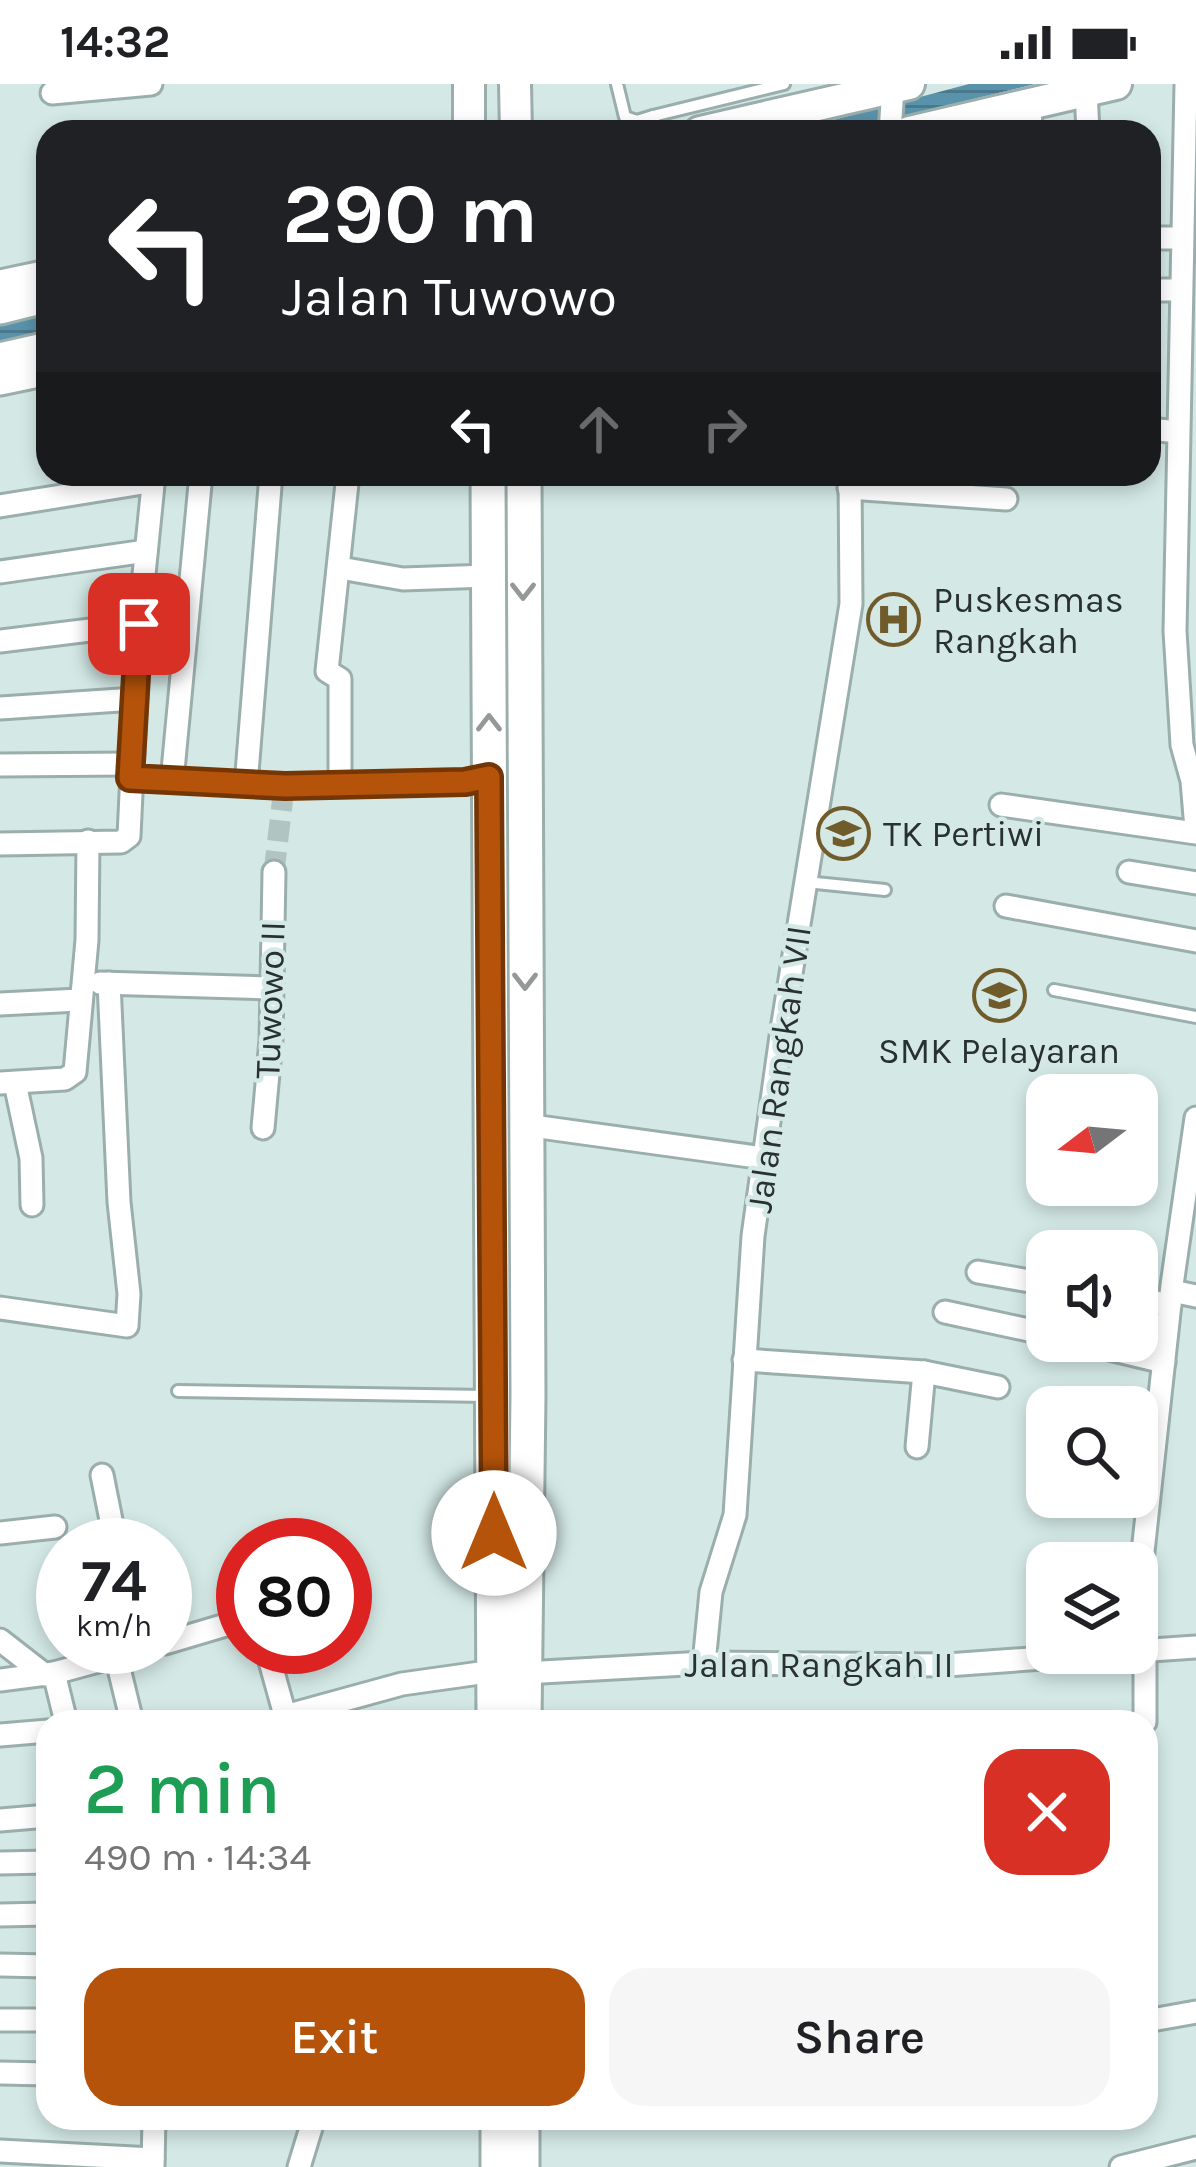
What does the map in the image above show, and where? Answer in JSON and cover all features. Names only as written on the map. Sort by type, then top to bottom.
[{"type":"highway","points":[[0,307],[36,298]]},
{"type":"highway","points":[[0,360],[36,352]]},
{"type":"highway","points":[[488,486],[493,1396],[509,1672],[520,1710]]},
{"type":"highway","points":[[498,1710],[509,1672],[527,1395],[524,486]]},
{"type":"highway","points":[[498,2130],[499,2167]]},
{"type":"highway","points":[[522,2130],[522,2167]]},
{"type":"main road","points":[[469,84],[469,120]]},
{"type":"main road","points":[[515,84],[516,120]]},
{"type":"main road","points":[[1030,118],[1101,87]]},
{"type":"main road","points":[[744,120],[855,90],[898,91]]},
{"type":"main road","points":[[0,284],[36,276]]},
{"type":"main road","points":[[0,381],[36,374]]},
{"type":"street","points":[[52,92],[151,84]]},
{"type":"street","points":[[1001,805],[1196,831],[1186,633],[1188,325],[1181,290],[1186,84]]},
{"type":"street","points":[[1091,120],[1101,87]]},
{"type":"street","points":[[1161,238],[1182,238]]},
{"type":"street","points":[[1161,290],[1181,290]]},
{"type":"street","points":[[0,506],[126,486]]},
{"type":"street","points":[[0,844],[127,840],[127,768],[152,528],[151,486]]},
{"type":"street","points":[[172,781],[200,486]]},
{"type":"street","points":[[246,785],[270,486]]},
{"type":"street","points":[[340,784],[340,679],[327,671],[347,486]]},
{"type":"street","name":"Jalan Rangkah VII","points":[[704,1663],[711,1592],[736,1515],[753,1236],[851,604],[849,486]]},
{"type":"street","points":[[893,486],[1006,499]]},
{"type":"street","points":[[0,572],[146,551]]},
{"type":"street","points":[[340,568],[403,579],[488,576]]},
{"type":"street","points":[[0,640],[139,624]]},
{"type":"street","points":[[0,708],[136,699]]},
{"type":"street","points":[[0,765],[127,768],[172,781],[284,791],[489,777]]},
{"type":"street","points":[[32,1205],[31,1158],[8,1083],[73,1076],[87,940],[88,841]]},
{"type":"street","name":"Tuwowo II","points":[[263,1128],[271,1040],[274,872]]},
{"type":"street","points":[[1129,872],[1196,883]]},
{"type":"street","points":[[1006,906],[1196,941]]},
{"type":"street","points":[[0,1308],[127,1326],[129,1294],[119,1202],[109,983]]},
{"type":"street","points":[[0,1004],[109,983],[269,988]]},
{"type":"street","points":[[1144,1542],[1171,1298],[1189,1218],[1196,1118]]},
{"type":"street","points":[[525,1125],[764,1158]]},
{"type":"street","points":[[978,1272],[1026,1280]]},
{"type":"street","points":[[1158,1298],[1196,1296]]},
{"type":"street","points":[[945,1312],[1026,1329]]},
{"type":"street","points":[[744,1360],[924,1372],[998,1387]]},
{"type":"street","points":[[1158,1361],[1164,1362]]},
{"type":"street","points":[[917,1447],[924,1372]]},
{"type":"street","points":[[102,1475],[111,1518]]},
{"type":"street","points":[[0,1533],[36,1529]]},
{"type":"street","points":[[0,1640],[36,1664]]},
{"type":"street","points":[[1158,1649],[1196,1647]]},
{"type":"street","name":"Jalan Rangkah II","points":[[307,1710],[402,1684],[509,1672],[704,1663],[947,1665],[1026,1659]]},
{"type":"street","points":[[0,1680],[49,1674],[62,1710]]},
{"type":"street","points":[[120,1674],[129,1710]]},
{"type":"street","name":"Jalan Rangkah II","points":[[275,1674],[287,1710]]},
{"type":"street","points":[[1142,1674],[1144,1710]]},
{"type":"street","points":[[0,1735],[36,1732]]},
{"type":"street","points":[[0,1820],[36,1817]]},
{"type":"street","points":[[0,1863],[36,1862]]},
{"type":"street","points":[[0,1915],[36,1914]]},
{"type":"street","points":[[0,1966],[36,1966]]},
{"type":"street","points":[[1158,2019],[1196,2012]]},
{"type":"street","points":[[0,2020],[36,2020]]},
{"type":"street","points":[[0,2073],[36,2074]]},
{"type":"street","points":[[0,2151],[153,2163],[154,2130]]},
{"type":"street","points":[[299,2167],[310,2130]]},
{"type":"street","points":[[1121,2167],[1196,2148]]},
{"type":"lane","points":[[616,84],[630,120]]},
{"type":"lane","points":[[635,120],[784,84]]},
{"type":"lane","points":[[653,116],[654,120]]},
{"type":"lane","points":[[806,881],[885,890]]},
{"type":"lane","points":[[1054,989],[1196,1017]]},
{"type":"lane","points":[[178,1391],[527,1395]]},
{"type":"water","points":[[969,84],[1035,84],[887,120],[833,120]]},
{"type":"water","points":[[36,311],[36,336],[0,343],[0,319]]},
{"type":"tunnel","points":[[274,872],[283,796]]},
{"type":"place","name":"Puskesmas Rangkah","points":[[894,620]]},
{"type":"place","name":"TK Pertiwi","points":[[844,833]]},
{"type":"place","name":"SMK Pelayaran","points":[[999,995]]},
{"type":"route","points":[[139,624],[130,778],[285,786],[465,782],[489,777],[494,1533]]}]
